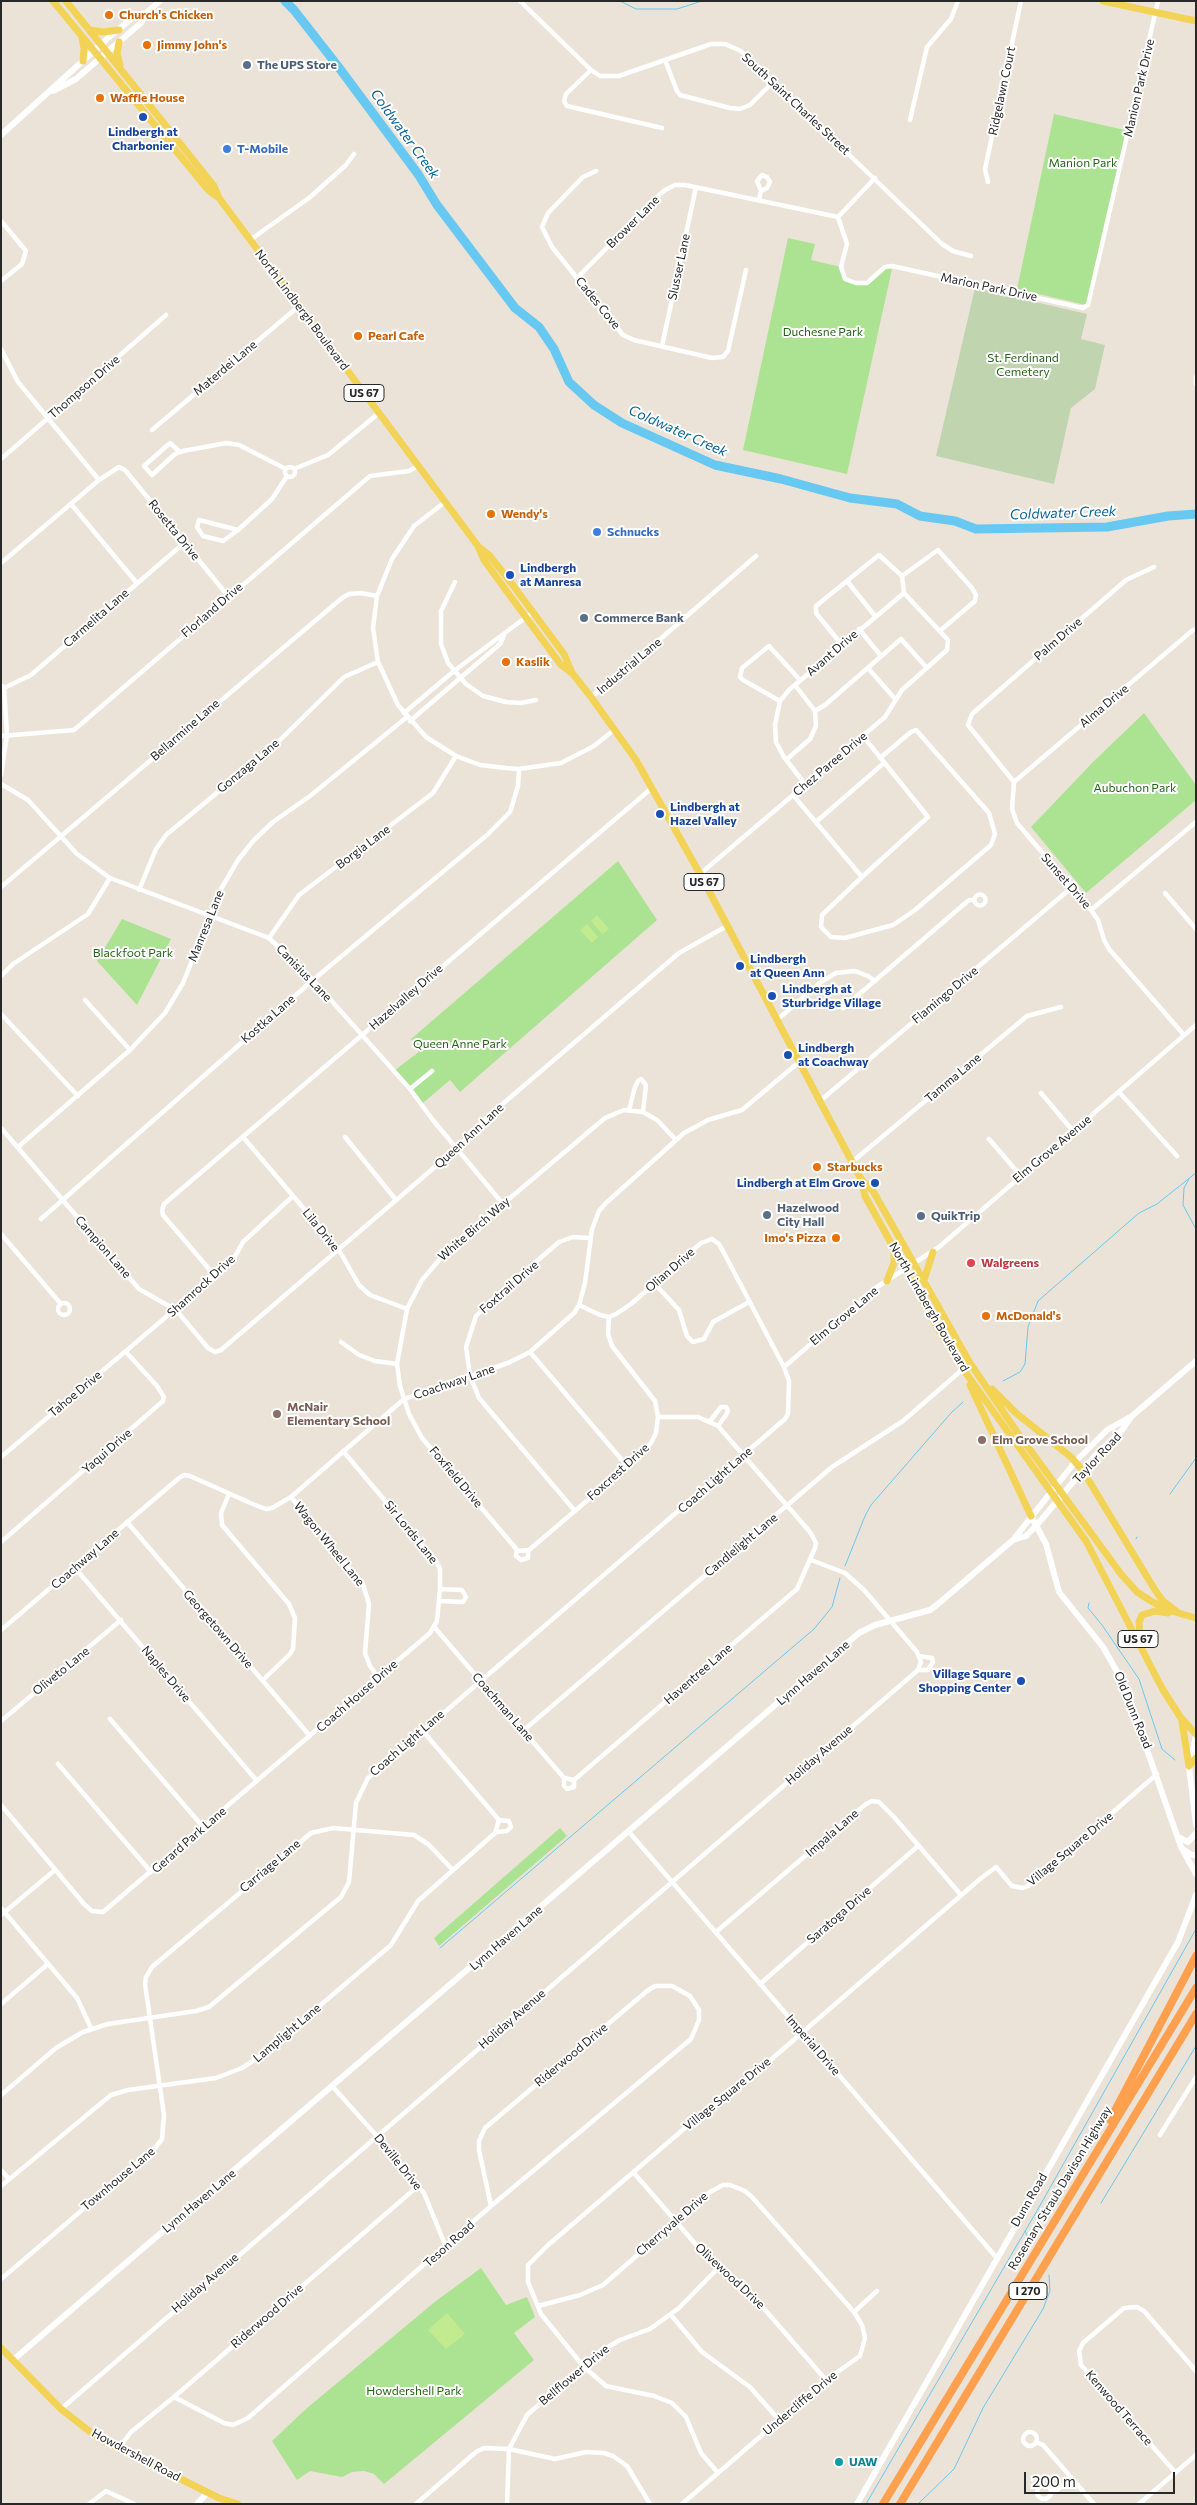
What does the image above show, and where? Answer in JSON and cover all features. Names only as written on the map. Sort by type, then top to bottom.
[{"type":"highway","points":[[1089,2162],[1132,2075],[1196,1956]]},
{"type":"highway","name":"Rosemary Straub Davison Highway","points":[[883,2504],[1196,1988]]},
{"type":"highway","name":"Rosemary Straub Davison Highway","points":[[900,2504],[1196,2014]]},
{"type":"main road","name":"US 67","points":[[54,1],[209,191],[219,198]]},
{"type":"main road","name":"US 67","points":[[66,1],[211,182],[219,198]]},
{"type":"main road","points":[[1103,1],[1196,21]]},
{"type":"main road","points":[[89,29],[103,32],[119,30]]},
{"type":"main road","points":[[81,35],[84,48],[83,60]]},
{"type":"main road","points":[[119,42],[117,54],[121,68]]},
{"type":"main road","name":"North Lindbergh Boulevard","points":[[219,198],[478,546],[484,560],[561,666],[572,674],[591,697],[652,787],[861,1179],[865,1196],[963,1368],[1070,1510],[1137,1592],[1168,1610],[1196,1618]]},
{"type":"main road","name":"North Lindbergh Boulevard","points":[[478,546],[489,555],[534,612],[568,659],[572,674]]},
{"type":"main road","name":"North Lindbergh Boulevard","points":[[861,1179],[873,1191],[956,1340],[1045,1477]]},
{"type":"main road","points":[[887,1281],[894,1263],[894,1246]]},
{"type":"main road","points":[[924,1280],[926,1266],[933,1252]]},
{"type":"main road","points":[[963,1368],[1031,1516]]},
{"type":"main road","points":[[980,1378],[1083,1470],[1155,1590],[1172,1609],[1185,1616]]},
{"type":"main road","name":"North Lindbergh Boulevard","points":[[1070,1510],[1163,1690],[1181,1718],[1196,1735]]},
{"type":"main road","points":[[1141,1645],[1139,1622],[1142,1615],[1154,1611],[1185,1616]]},
{"type":"main road","points":[[1181,1718],[1186,1735],[1190,1766]]},
{"type":"main road","points":[[1190,1766],[1196,1758]]},
{"type":"main road","name":"Howdershell Road","points":[[1,2348],[61,2409],[98,2438],[208,2492],[238,2504]]},
{"type":"street","points":[[51,91],[70,84],[142,22],[146,13],[160,1]]},
{"type":"street","points":[[520,1],[591,70],[566,94],[564,101],[568,106],[662,128]]},
{"type":"street","points":[[910,120],[928,47],[951,19],[958,1]]},
{"type":"street","name":"Ridgelawn Court","points":[[988,182],[985,169],[1021,1]]},
{"type":"street","name":"Manion Park Drive","points":[[1083,308],[1088,305],[1094,284],[1158,1]]},
{"type":"street","points":[[1,134],[101,44],[136,15],[146,13]]},
{"type":"street","name":"South Saint Charles Street","points":[[591,70],[600,76],[619,76],[701,46],[725,44],[741,51],[942,244],[953,251],[971,256]]},
{"type":"street","points":[[665,60],[677,91],[690,99],[730,108],[740,109],[750,105],[773,82]]},
{"type":"street","points":[[250,240],[309,198],[346,165],[354,154]]},
{"type":"street","name":"Cades Cove","points":[[596,171],[583,177],[548,213],[542,227],[552,248],[623,335],[634,340],[712,358],[723,357],[728,351],[746,270]]},
{"type":"street","points":[[838,217],[875,178]]},
{"type":"street","name":"Brower Lane","points":[[577,278],[665,190],[675,185],[696,187],[838,217]]},
{"type":"street","name":"Slusser Lane","points":[[662,346],[696,187]]},
{"type":"street","points":[[759,200],[761,191]]},
{"type":"street","name":"Marion Park Drive","points":[[838,217],[847,244],[842,268],[842,274],[845,279],[856,283],[867,283],[885,268],[895,267],[1083,308]]},
{"type":"street","points":[[1,221],[26,251],[22,264],[2,279]]},
{"type":"street","name":"Materdei Lane","points":[[152,430],[299,306]]},
{"type":"street","name":"Thompson Drive","points":[[1,458],[50,418],[166,315]]},
{"type":"street","points":[[1,350],[18,382],[100,480],[1,563]]},
{"type":"street","points":[[180,452],[170,443],[144,466],[152,475],[180,452],[215,443],[239,445],[286,469],[290,467],[294,469],[328,456],[379,413]]},
{"type":"street","name":"Florland Drive","points":[[4,735],[74,730],[370,476],[409,471],[418,466]]},
{"type":"street","name":"Rosetta Drive","points":[[100,480],[118,467],[125,470],[228,596]]},
{"type":"street","points":[[238,530],[199,520],[197,528],[203,536],[223,541],[238,530],[272,499],[287,476],[286,469]]},
{"type":"street","points":[[287,476],[293,476],[294,469]]},
{"type":"street","points":[[445,502],[414,526],[392,559],[377,596],[373,628],[378,662],[389,690],[407,717],[426,737],[456,756],[480,765],[519,769],[561,762],[594,746],[614,729]]},
{"type":"street","points":[[70,504],[136,582]]},
{"type":"street","name":"Carmelita Lane","points":[[3,687],[31,675],[136,582],[184,543]]},
{"type":"street","points":[[842,645],[816,612],[816,606],[879,555],[902,576],[904,593],[941,630],[975,601],[976,595],[972,588],[938,550],[902,576]]},
{"type":"street","name":"Industrial Lane","points":[[591,697],[756,556]]},
{"type":"street","name":"Palm Drive","points":[[1014,782],[970,729],[968,721],[972,714],[1126,580],[1154,567]]},
{"type":"street","points":[[847,581],[875,616]]},
{"type":"street","points":[[454,582],[441,611],[441,644],[448,663],[461,679],[483,696],[521,703],[536,700]]},
{"type":"street","name":"Bellarmine Lane","points":[[1,887],[342,598],[349,594],[361,593],[377,596]]},
{"type":"street","name":"Avant Drive","points":[[780,701],[794,685],[904,593]]},
{"type":"street","name":"Manresa Lane","points":[[407,717],[461,679],[500,644],[504,636],[534,612]]},
{"type":"street","points":[[859,629],[881,656]]},
{"type":"street","name":"Chez Paree Drive","points":[[700,874],[885,717],[902,690],[947,650],[948,640],[941,630]]},
{"type":"street","name":"Alma Drive","points":[[1014,782],[1193,630]]},
{"type":"street","name":"Manresa Lane","points":[[18,1147],[130,1050],[165,1012],[183,983],[229,874],[254,840],[273,822],[345,769],[407,717],[454,671],[496,638],[504,636]]},
{"type":"street","points":[[816,710],[901,639],[927,668]]},
{"type":"street","points":[[800,680],[769,646],[742,668],[740,677],[780,701],[775,733],[779,750],[805,784]]},
{"type":"street","name":"Gonzaga Lane","points":[[139,890],[156,849],[166,835],[277,742],[344,677],[378,662]]},
{"type":"street","points":[[868,668],[896,700]]},
{"type":"street","points":[[786,760],[810,739],[816,726],[816,710],[794,685]]},
{"type":"street","points":[[1,775],[4,735],[3,687]]},
{"type":"street","points":[[863,736],[880,758],[884,763],[928,817],[822,915],[821,927],[831,938],[853,936],[893,925],[915,910],[991,845],[995,834],[994,825],[989,813],[916,730],[880,758]]},
{"type":"street","name":"Borgia Lane","points":[[269,938],[299,895],[433,793],[456,756]]},
{"type":"street","points":[[816,822],[884,763]]},
{"type":"street","name":"Kostka Lane","points":[[41,1219],[314,980],[487,835],[510,812],[518,786],[519,769]]},
{"type":"street","name":"Sunset Drive","points":[[1014,782],[1012,808],[1017,823],[1071,888],[1092,910],[1098,920],[1109,949],[1184,1035]]},
{"type":"street","name":"Canisius Lane","points":[[1,784],[28,800],[77,854],[110,878],[269,938],[314,980],[410,1089],[503,1204]]},
{"type":"street","name":"Hazelvalley Drive","points":[[162,1210],[164,1204],[652,787]]},
{"type":"street","points":[[793,795],[862,877]]},
{"type":"street","points":[[1092,910],[1196,822]]},
{"type":"street","points":[[1,976],[13,964],[88,914],[110,878]]},
{"type":"street","name":"Flamingo Drive","points":[[820,1101],[1071,888]]},
{"type":"street","points":[[1165,893],[1196,929]]},
{"type":"street","points":[[843,1008],[970,900],[974,900]]},
{"type":"street","name":"Queen Ann Lane","points":[[215,1352],[221,1350],[339,1250],[457,1148],[485,1119],[679,953],[727,926]]},
{"type":"street","points":[[776,1020],[821,982],[836,973],[855,971],[876,981]]},
{"type":"street","points":[[85,1000],[130,1050]]},
{"type":"street","name":"Tamma Lane","points":[[852,1162],[1027,1016],[1061,1008]]},
{"type":"street","points":[[1,1014],[78,1096]]},
{"type":"street","name":"Elm Grove Avenue","points":[[906,1270],[933,1252],[1196,1025]]},
{"type":"street","name":"Coachway Lane","points":[[1,1630],[75,1568],[165,1488],[184,1475],[266,1509],[278,1506],[291,1497],[404,1399],[508,1363],[530,1352],[567,1320],[579,1305],[585,1283],[590,1238],[599,1211],[606,1203],[676,1140],[708,1120],[744,1109],[799,1062]]},
{"type":"street","points":[[410,1089],[432,1071]]},
{"type":"street","points":[[629,1110],[635,1087],[641,1079],[646,1085],[643,1112]]},
{"type":"street","points":[[1119,1092],[1177,1156]]},
{"type":"street","points":[[1041,1093],[1073,1131]]},
{"type":"street","name":"White Birch Way","points":[[404,1399],[397,1364],[399,1343],[407,1309],[422,1280],[434,1265],[503,1204],[605,1118],[614,1113],[629,1110],[643,1112],[657,1120],[676,1140]]},
{"type":"street","name":"Campion Lane","points":[[1,1128],[139,1289],[176,1310],[208,1348],[215,1352]]},
{"type":"street","points":[[345,1136],[396,1200]]},
{"type":"street","name":"Lila Drive","points":[[243,1137],[339,1250],[353,1278],[364,1291],[407,1309]]},
{"type":"street","points":[[989,1140],[1020,1175]]},
{"type":"street","name":"Shamrock Drive","points":[[150,1332],[233,1260],[243,1242],[294,1196]]},
{"type":"street","points":[[156,1209],[162,1210],[163,1215],[215,1276]]},
{"type":"street","points":[[1,1234],[61,1304]]},
{"type":"street","name":"Foxtrail Drive","points":[[575,1511],[486,1409],[470,1376],[466,1347],[476,1316],[494,1298],[559,1242],[573,1237],[590,1238]]},
{"type":"street","name":"Olian Drive","points":[[609,1317],[623,1310],[701,1243],[712,1239],[719,1244],[724,1252],[784,1367]]},
{"type":"street","name":"Elm Grove Lane","points":[[784,1367],[851,1308],[887,1281],[906,1270]]},
{"type":"street","points":[[655,1284],[679,1310],[687,1336],[693,1342],[704,1339],[713,1322],[749,1302]]},
{"type":"street","points":[[579,1305],[593,1313],[609,1317],[608,1334],[612,1346],[650,1392],[655,1401],[658,1417],[698,1417],[718,1426],[814,1538],[815,1548],[811,1560],[849,1576],[864,1590],[919,1656],[921,1662],[918,1670]]},
{"type":"street","name":"Tahoe Drive","points":[[1,1457],[150,1332]]},
{"type":"street","points":[[341,1342],[359,1356],[375,1361],[397,1364]]},
{"type":"street","name":"Yaqui Drive","points":[[1,1542],[163,1401],[164,1397],[157,1386],[126,1352]]},
{"type":"street","points":[[215,1352],[215,1359]]},
{"type":"street","points":[[530,1352],[627,1466]]},
{"type":"street","name":"Taylor Road","points":[[1053,1488],[1075,1462],[1107,1430],[1132,1416],[1194,1364]]},
{"type":"street","name":"Coach Light Lane","points":[[1,2095],[67,2040],[91,2028],[209,2007],[341,1897],[349,1882],[358,1797],[368,1778],[785,1419],[788,1414],[789,1381],[784,1367]]},
{"type":"street","name":"Candlelight Lane","points":[[524,1730],[832,1468],[904,1421],[963,1368]]},
{"type":"street","name":"Foxfield Drive","points":[[404,1399],[422,1438],[519,1550]]},
{"type":"street","points":[[710,1421],[721,1407],[726,1407],[728,1411],[718,1426]]},
{"type":"street","name":"Taylor Road","points":[[1060,1499],[1083,1470],[1122,1430],[1132,1416]]},
{"type":"street","name":"Foxcrest Drive","points":[[528,1551],[651,1443],[656,1433],[658,1417]]},
{"type":"street","name":"Sir Lords Lane","points":[[343,1451],[436,1561],[440,1569],[440,1588],[435,1628]]},
{"type":"street","name":"Lynn Haven Lane","points":[[12,2360],[333,2087],[859,1633],[875,1625],[931,1608],[1013,1540],[1053,1488]]},
{"type":"street","points":[[229,1494],[221,1513],[222,1525],[288,1604],[295,1618],[293,1649],[263,1680]]},
{"type":"street","name":"Wagon Wheel Lane","points":[[291,1497],[346,1560],[366,1589],[369,1604],[365,1653],[370,1666],[378,1677]]},
{"type":"street","name":"Lynn Haven Lane","points":[[1013,1540],[1026,1536],[1060,1499]]},
{"type":"street","name":"Old Dunn Road","points":[[1031,1516],[1048,1549],[1059,1592],[1103,1647],[1121,1678],[1178,1837],[1196,1874]]},
{"type":"street","name":"Georgetown Drive","points":[[126,1522],[310,1736]]},
{"type":"street","points":[[519,1550],[528,1551],[528,1558],[519,1560],[516,1556],[519,1550]]},
{"type":"street","name":"Haventree Lane","points":[[574,1780],[797,1589],[811,1560]]},
{"type":"street","name":"Naples Drive","points":[[75,1568],[257,1781]]},
{"type":"street","points":[[439,1601],[463,1602],[466,1597],[462,1590],[440,1588]]},
{"type":"street","name":"Oliveto Lane","points":[[1,1721],[121,1620]]},
{"type":"street","name":"Coachman Lane","points":[[435,1628],[564,1778]]},
{"type":"street","name":"Coach House Drive","points":[[279,1764],[435,1628]]},
{"type":"street","name":"Holiday Avenue","points":[[61,2409],[376,2135],[918,1670],[928,1670],[933,1662],[932,1658],[919,1656]]},
{"type":"street","points":[[110,1719],[204,1828]]},
{"type":"street","points":[[422,1730],[500,1820],[497,1832]]},
{"type":"street","points":[[1196,1735],[1190,1766],[1196,1825]]},
{"type":"street","points":[[58,1764],[151,1872]]},
{"type":"street","name":"Gerard Park Lane","points":[[55,1870],[92,1911],[98,1914],[109,1909],[279,1764]]},
{"type":"street","name":"Village Square Drive","points":[[718,2473],[701,2453],[686,2417],[672,2403],[654,2396],[606,2386],[583,2366],[546,2321],[538,2306],[527,2276],[528,2265],[547,2246],[699,2116],[730,2096],[961,1895],[996,1867],[1012,1886],[1022,1888],[1028,1886],[1157,1774]]},
{"type":"street","points":[[564,1778],[574,1780],[574,1787],[567,1789],[564,1786],[564,1778]]},
{"type":"street","name":"Impala Lane","points":[[716,1932],[872,1801],[879,1802],[886,1809],[961,1895]]},
{"type":"street","points":[[1,1805],[55,1870],[2,1912],[77,1998],[91,2028]]},
{"type":"street","name":"Lamplight Lane","points":[[1,2186],[105,2098],[121,2092],[216,2078],[242,2068],[262,2055],[391,1945],[418,1901],[452,1869],[497,1832],[507,1831],[511,1827],[509,1821],[500,1820]]},
{"type":"street","name":"Carriage Lane","points":[[150,2018],[145,1984],[146,1977],[152,1967],[305,1836],[325,1829],[414,1835],[428,1844],[452,1869]]},
{"type":"street","name":"Imperial Drive","points":[[629,1832],[996,2257]]},
{"type":"street","points":[[1178,1837],[1188,1842],[1196,1833]]},
{"type":"street","name":"Saratoga Drive","points":[[760,1984],[918,1846]]},
{"type":"street","points":[[1182,1847],[1192,1856],[1196,1855]]},
{"type":"street","name":"Dunn Road","points":[[857,2504],[996,2257],[1178,1942],[1196,1895]]},
{"type":"street","points":[[1,2004],[48,1964]]},
{"type":"street","name":"Riderwood Drive","points":[[491,2206],[479,2150],[479,2141],[485,2128],[639,1997],[655,1986],[672,1986],[681,1989],[690,1996],[699,2010]]},
{"type":"street","name":"Teson Road","points":[[174,2397],[224,2423],[233,2425],[240,2423],[446,2247],[491,2206],[690,2039],[699,2020],[699,2010]]},
{"type":"street","name":"Townhouse Lane","points":[[1,2279],[159,2143],[164,2128],[150,2018]]},
{"type":"street","points":[[1160,2135],[1196,2077]]},
{"type":"street","name":"Deville Drive","points":[[333,2087],[418,2186],[431,2209],[446,2247]]},
{"type":"street","points":[[1,2170],[9,2179]]},
{"type":"street","name":"Olivewood Drive","points":[[634,2173],[689,2237],[747,2289],[826,2380]]},
{"type":"street","name":"Cherryvale Drive","points":[[538,2306],[580,2295],[603,2284],[676,2220],[717,2187],[723,2185],[737,2186],[752,2197],[854,2312]]},
{"type":"street","name":"Riderwood Drive","points":[[119,2448],[131,2432],[418,2186]]},
{"type":"street","name":"Bellflower Drive","points":[[507,2504],[509,2450],[527,2415],[610,2344],[650,2329],[671,2315],[690,2299],[720,2266]]},
{"type":"street","points":[[854,2312],[877,2291]]},
{"type":"street","name":"Kenwood Terrace","points":[[1175,2472],[1081,2365],[1079,2351],[1083,2343],[1124,2308],[1137,2307],[1144,2311],[1196,2370]]},
{"type":"street","name":"Undercliffe Drive","points":[[682,2504],[826,2380],[855,2360],[862,2350],[864,2332],[854,2312]]},
{"type":"street","points":[[671,2315],[702,2352],[750,2387],[779,2420]]},
{"type":"street","points":[[1036,2442],[1043,2445],[1094,2504]]},
{"type":"street","points":[[416,2504],[476,2452],[484,2448],[509,2450],[555,2459],[595,2451],[613,2456],[627,2466],[650,2504]]},
{"type":"street","points":[[1139,2504],[1196,2455]]},
{"type":"street","points":[[1051,2492],[1056,2491],[1071,2478]]},
{"type":"street","points":[[89,2504],[106,2491],[134,2504]]},
{"type":"street","points":[[197,2504],[208,2492]]},
{"type":"green space","name":"Manion Park","points":[[1054,114],[1129,131],[1090,306],[1017,289]]},
{"type":"green space","name":"Duchesne Park","points":[[788,238],[815,244],[811,260],[841,267],[845,279],[867,283],[885,267],[892,269],[847,474],[743,450]]},
{"type":"green space","name":"St. Ferdinand Cemetery","points":[[975,288],[1087,314],[1081,339],[1105,345],[1095,389],[1071,408],[1054,484],[936,456]]},
{"type":"green space","name":"Aubuchon Park","points":[[1144,713],[1196,785],[1196,800],[1086,893],[1031,827],[1093,762]]},
{"type":"green space","name":"Queen Anne Park","points":[[618,861],[657,920],[460,1092],[450,1080],[423,1103],[395,1070],[420,1051],[411,1039]]},
{"type":"green space","points":[[597,915],[609,929],[602,934],[591,921]]},
{"type":"green space","name":"Blackfoot Park","points":[[122,919],[171,939],[137,1005],[97,961]]},
{"type":"green space","points":[[587,924],[598,937],[592,943],[580,930]]},
{"type":"green space","points":[[560,1828],[567,1836],[439,1946],[434,1938]]},
{"type":"green space","name":"Howdershell Park","points":[[481,2268],[506,2305],[527,2297],[535,2317],[514,2333],[534,2360],[384,2484],[374,2474],[364,2471],[352,2472],[342,2477],[310,2471],[297,2480],[272,2441],[307,2408],[436,2301]]},
{"type":"green space","points":[[447,2313],[465,2334],[446,2349],[428,2330]]},
{"type":"waterway","name":"Coldwater Creek","points":[[285,1],[337,65],[418,174],[437,205],[515,308],[539,327],[554,349],[569,382],[594,405],[622,423],[715,465],[781,479],[850,498],[897,504],[920,516],[955,521],[976,529],[1107,527],[1168,516],[1196,514]]},
{"type":"waterway","points":[[620,1],[636,9],[677,9],[702,1]]},
{"type":"waterway","points":[[1192,1176],[1196,1173]]},
{"type":"waterway","points":[[1003,1381],[1020,1372],[1025,1364],[1028,1327],[1038,1301],[1139,1213],[1157,1204],[1192,1176]]},
{"type":"waterway","points":[[1189,1179],[1184,1188],[1183,1205],[1196,1229]]},
{"type":"waterway","points":[[845,1566],[871,1505],[951,1413],[963,1402]]},
{"type":"waterway","points":[[1170,1494],[1196,1458]]},
{"type":"waterway","points":[[440,1948],[814,1629],[832,1607],[840,1578]]},
{"type":"waterway","points":[[1089,1603],[1088,1608],[1139,1679],[1162,1749],[1175,1760]]},
{"type":"waterway","points":[[866,2504],[1038,2209],[1196,1929]]},
{"type":"waterway","points":[[1101,2203],[1196,2046]]},
{"type":"waterway","points":[[1025,2231],[1028,2237]]},
{"type":"waterway","points":[[918,2504],[954,2469],[983,2408],[1043,2309],[1050,2291],[1049,2275]]},
{"type":"place","name":"Church's Chicken","points":[[109,15]]},
{"type":"place","name":"Jimmy John's","points":[[147,45]]},
{"type":"place","name":"The UPS Store","points":[[247,65]]},
{"type":"place","name":"Waffle House","points":[[100,98]]},
{"type":"place","name":"Lindbergh at Charbonier","points":[[143,117]]},
{"type":"place","name":"T-Mobile","points":[[227,149]]},
{"type":"place","name":"Pearl Cafe","points":[[358,336]]},
{"type":"place","name":"Wendy's","points":[[491,514]]},
{"type":"place","name":"Schnucks","points":[[597,532]]},
{"type":"place","name":"Lindbergh at Manresa","points":[[510,575]]},
{"type":"place","name":"Commerce Bank","points":[[584,618]]},
{"type":"place","name":"Kaslik","points":[[506,662]]},
{"type":"place","name":"Lindbergh at Hazel Valley","points":[[660,814]]},
{"type":"place","name":"Lindbergh at Queen Ann","points":[[740,966]]},
{"type":"place","name":"Lindbergh at Sturbridge Village","points":[[772,996]]},
{"type":"place","name":"Lindbergh at Coachway","points":[[788,1055]]},
{"type":"place","name":"Starbucks","points":[[817,1167]]},
{"type":"place","name":"Lindbergh at Elm Grove","points":[[875,1183]]},
{"type":"place","name":"Hazelwood City Hall","points":[[767,1215]]},
{"type":"place","name":"QuikTrip","points":[[921,1216]]},
{"type":"place","name":"Imo's Pizza","points":[[836,1238]]},
{"type":"place","name":"Walgreens","points":[[971,1263]]},
{"type":"place","name":"McDonald's","points":[[986,1316]]},
{"type":"place","name":"McNair Elementary School","points":[[277,1414]]},
{"type":"place","name":"Elm Grove School","points":[[982,1440]]},
{"type":"place","name":"Village Square Shopping Center","points":[[1021,1681]]},
{"type":"place","name":"UAW","points":[[839,2462]]}]
